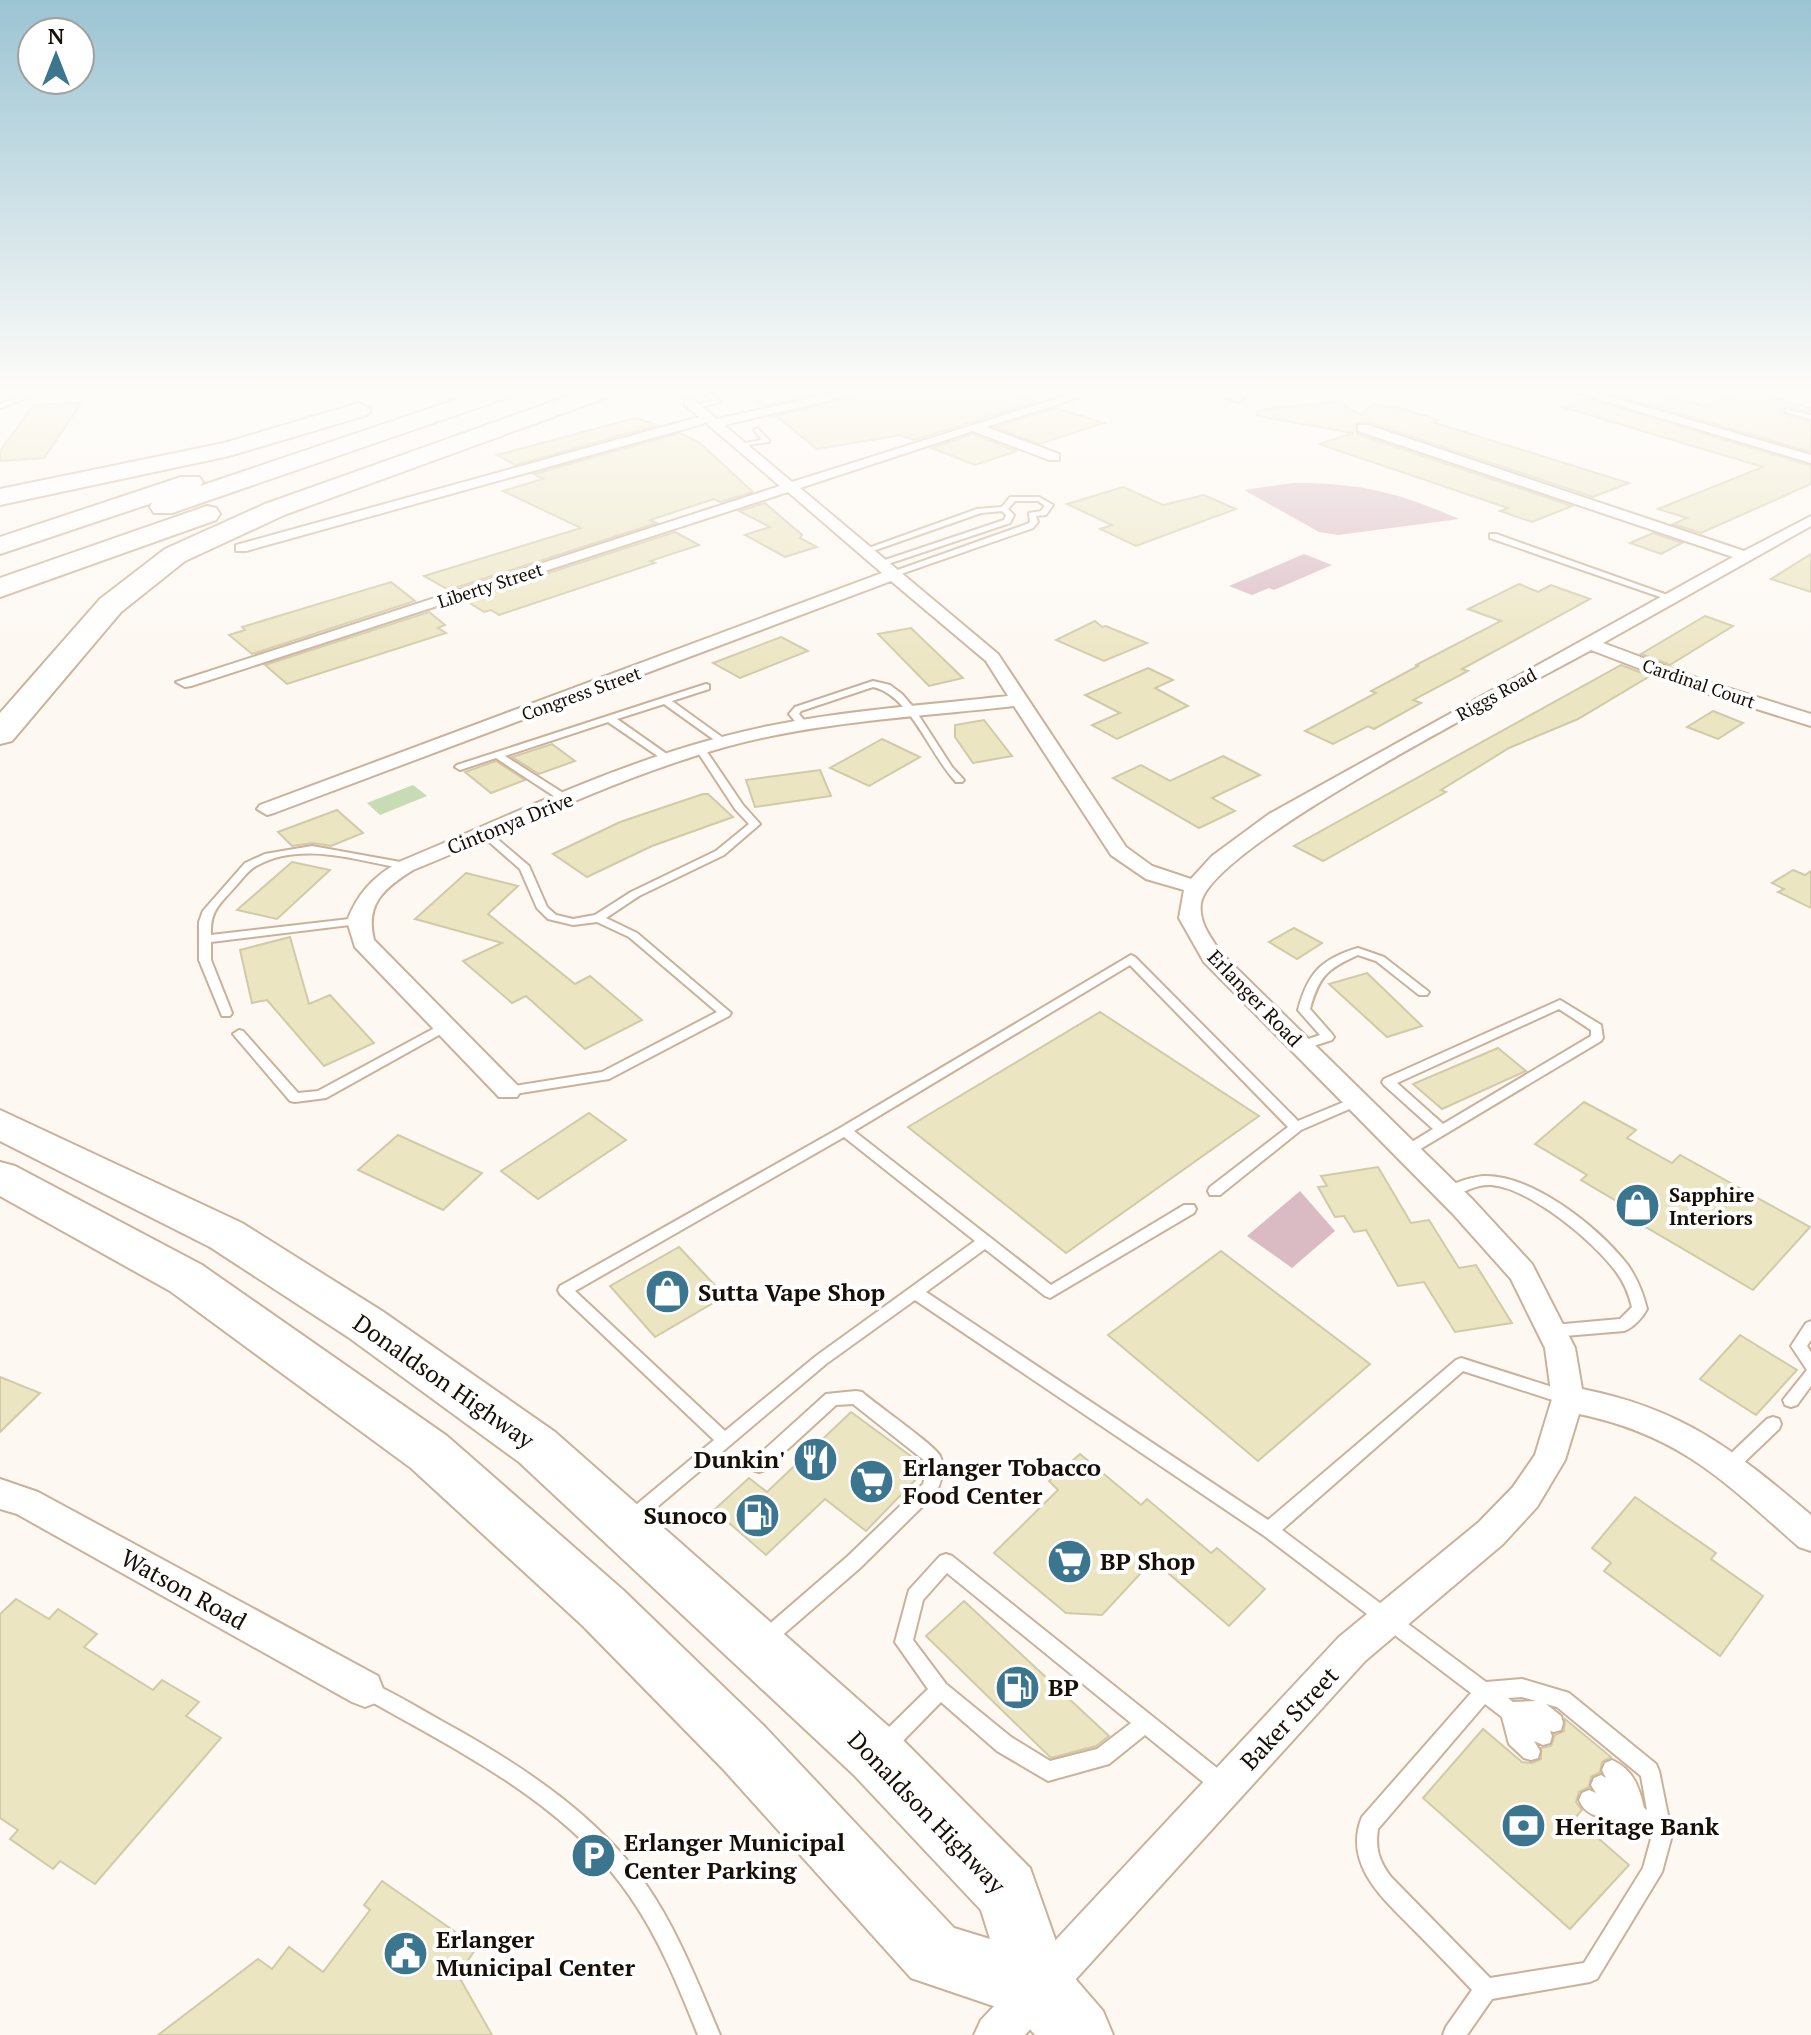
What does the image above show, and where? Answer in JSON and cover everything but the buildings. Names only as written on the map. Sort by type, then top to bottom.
[{"type":"highway","points":[[0,497],[62,484]]},
{"type":"highway","points":[[0,546],[184,484]]},
{"type":"highway","points":[[0,563],[231,484]]},
{"type":"highway","points":[[0,588],[295,484]]},
{"type":"highway","points":[[0,734],[113,605],[154,569],[210,536],[345,484]]},
{"type":"main road","name":"Donaldson Highway","points":[[0,1124],[226,1235],[365,1324],[501,1418],[625,1523],[875,1754],[1007,1891],[1059,2011]]},
{"type":"main road","points":[[0,1177],[186,1278],[328,1376],[429,1452],[603,1608],[744,1748],[934,1955],[1059,2011]]},
{"type":"street","points":[[241,548],[478,484]]},
{"type":"street","points":[[789,484],[992,658],[1118,851],[1136,868],[1151,875],[1195,886]]},
{"type":"street","name":"Liberty Street","points":[[185,682],[802,484]]},
{"type":"street","points":[[1530,484],[1744,556]]},
{"type":"street","name":"Riggs Road","points":[[1195,886],[1219,861],[1276,818],[1811,520]]},
{"type":"street","points":[[1787,534],[1811,541]]},
{"type":"street","name":"Congress Street","points":[[267,809],[889,569]]},
{"type":"street","name":"Cardinal Court","points":[[1589,643],[1702,686],[1811,720]]},
{"type":"street","name":"Cintonya Drive","points":[[358,921],[374,888],[406,866],[668,759],[723,742],[803,725],[910,710],[928,711],[1016,693]]},
{"type":"street","name":"Erlanger Road","points":[[1195,886],[1190,902],[1190,919],[1212,957],[1449,1193],[1522,1272],[1560,1348],[1568,1399]]},
{"type":"street","points":[[358,921],[363,942],[508,1091]]},
{"type":"street","points":[[1568,1399],[1635,1414],[1672,1431],[1728,1467],[1811,1536]]},
{"type":"street","name":"Baker Street","points":[[996,2035],[1059,2011],[1225,1787],[1352,1649],[1491,1533],[1525,1497],[1549,1460],[1568,1399]]},
{"type":"street","name":"Watson Road","points":[[0,1494],[26,1502],[365,1689]]},
{"type":"lane","points":[[867,550],[980,511],[1004,509],[1013,499],[1039,499],[1049,505],[1043,513],[1032,515],[1034,522],[1030,526],[889,569]]},
{"type":"lane","points":[[889,569],[1007,521],[1010,515],[1004,509]]},
{"type":"lane","points":[[1493,536],[1669,597]]},
{"type":"lane","points":[[803,725],[794,714],[798,709],[873,684],[885,685],[899,693],[936,746],[944,768],[959,780]]},
{"type":"lane","points":[[460,767],[706,687]]},
{"type":"lane","points":[[665,700],[723,742]]},
{"type":"lane","points":[[609,718],[668,759]]},
{"type":"lane","points":[[484,833],[525,868],[542,908],[552,917],[573,922],[598,918],[635,894],[720,853],[755,824],[739,807],[700,748]]},
{"type":"lane","points":[[497,755],[567,800]]},
{"type":"lane","points":[[226,1013],[205,960],[208,911],[249,865],[269,856],[312,849],[406,866]]},
{"type":"lane","points":[[508,1091],[605,1076],[725,1013],[633,935],[598,918]]},
{"type":"lane","points":[[205,939],[358,921]]},
{"type":"lane","points":[[1301,1046],[1328,1037],[1304,1010],[1309,987],[1320,968],[1358,951],[1380,959],[1423,992]]},
{"type":"lane","points":[[725,1441],[565,1290],[845,1131],[1131,959],[1296,1127]]},
{"type":"lane","points":[[1407,1151],[1597,1038],[1597,1028],[1560,1004],[1388,1082],[1442,1130]]},
{"type":"lane","points":[[239,1034],[295,1098],[321,1095],[444,1027]]},
{"type":"lane","points":[[1215,1191],[1296,1127],[1356,1101]]},
{"type":"lane","points":[[845,1131],[1050,1292],[1189,1209]]},
{"type":"lane","points":[[1449,1193],[1482,1180],[1498,1181],[1531,1196],[1599,1242],[1639,1293],[1640,1309],[1624,1325],[1553,1331]]},
{"type":"lane","points":[[625,1523],[821,1360],[985,1241]]},
{"type":"lane","points":[[915,1292],[1269,1530],[1388,1618],[1510,1711],[1516,1737],[1543,1737],[1539,1710],[1510,1711]]},
{"type":"lane","points":[[1811,1327],[1799,1346],[1811,1365]]},
{"type":"lane","points":[[1269,1530],[1461,1364],[1568,1399]]},
{"type":"lane","points":[[1791,1400],[1811,1375]]},
{"type":"lane","points":[[756,1647],[930,1488],[935,1471],[933,1458],[856,1397],[832,1399],[759,1465]]},
{"type":"lane","points":[[1728,1467],[1773,1424]]},
{"type":"lane","points":[[1145,1723],[1102,1757],[1048,1771],[1004,1744],[940,1690],[904,1642],[915,1596],[946,1562],[1225,1787]]},
{"type":"lane","points":[[1454,2035],[1486,1989],[1590,1972],[1652,1872],[1662,1835],[1649,1771],[1562,1699],[1522,1688],[1484,1691],[1369,1824],[1365,1841],[1371,1868],[1384,1884],[1486,1989]]},
{"type":"lane","points":[[365,1689],[487,1756],[572,1820],[624,1872],[667,1937],[709,2035]]},
{"type":"lane","points":[[875,1754],[940,1690]]},
{"type":"lane","points":[[1601,1785],[1662,1835]]},
{"type":"shaded area","points":[[1286,484],[1359,487],[1416,502],[1459,519],[1338,535],[1319,532],[1244,490]]},
{"type":"shaded area","points":[[1304,554],[1332,565],[1274,590],[1269,588],[1252,595],[1229,586]]},
{"type":"shaded area","points":[[413,785],[427,796],[380,815],[367,803]]},
{"type":"shaded area","points":[[1300,1191],[1335,1231],[1292,1268],[1247,1236]]},
{"type":"place","name":"Sapphire Interiors","points":[[1638,1206]]},
{"type":"place","name":"Sutta Vape Shop","points":[[667,1292]]},
{"type":"place","name":"Dunkin'","points":[[816,1459]]},
{"type":"place","name":"Erlanger Tobacco Food Center","points":[[872,1481]]},
{"type":"place","name":"Sunoco","points":[[758,1515]]},
{"type":"place","name":"BP Shop","points":[[1069,1561]]},
{"type":"place","name":"BP","points":[[1017,1687]]},
{"type":"place","name":"Heritage Bank","points":[[1524,1826]]},
{"type":"place","name":"Erlanger Municipal Center Parking","points":[[593,1856]]},
{"type":"place","name":"Erlanger Municipal Center","points":[[405,1953]]}]
